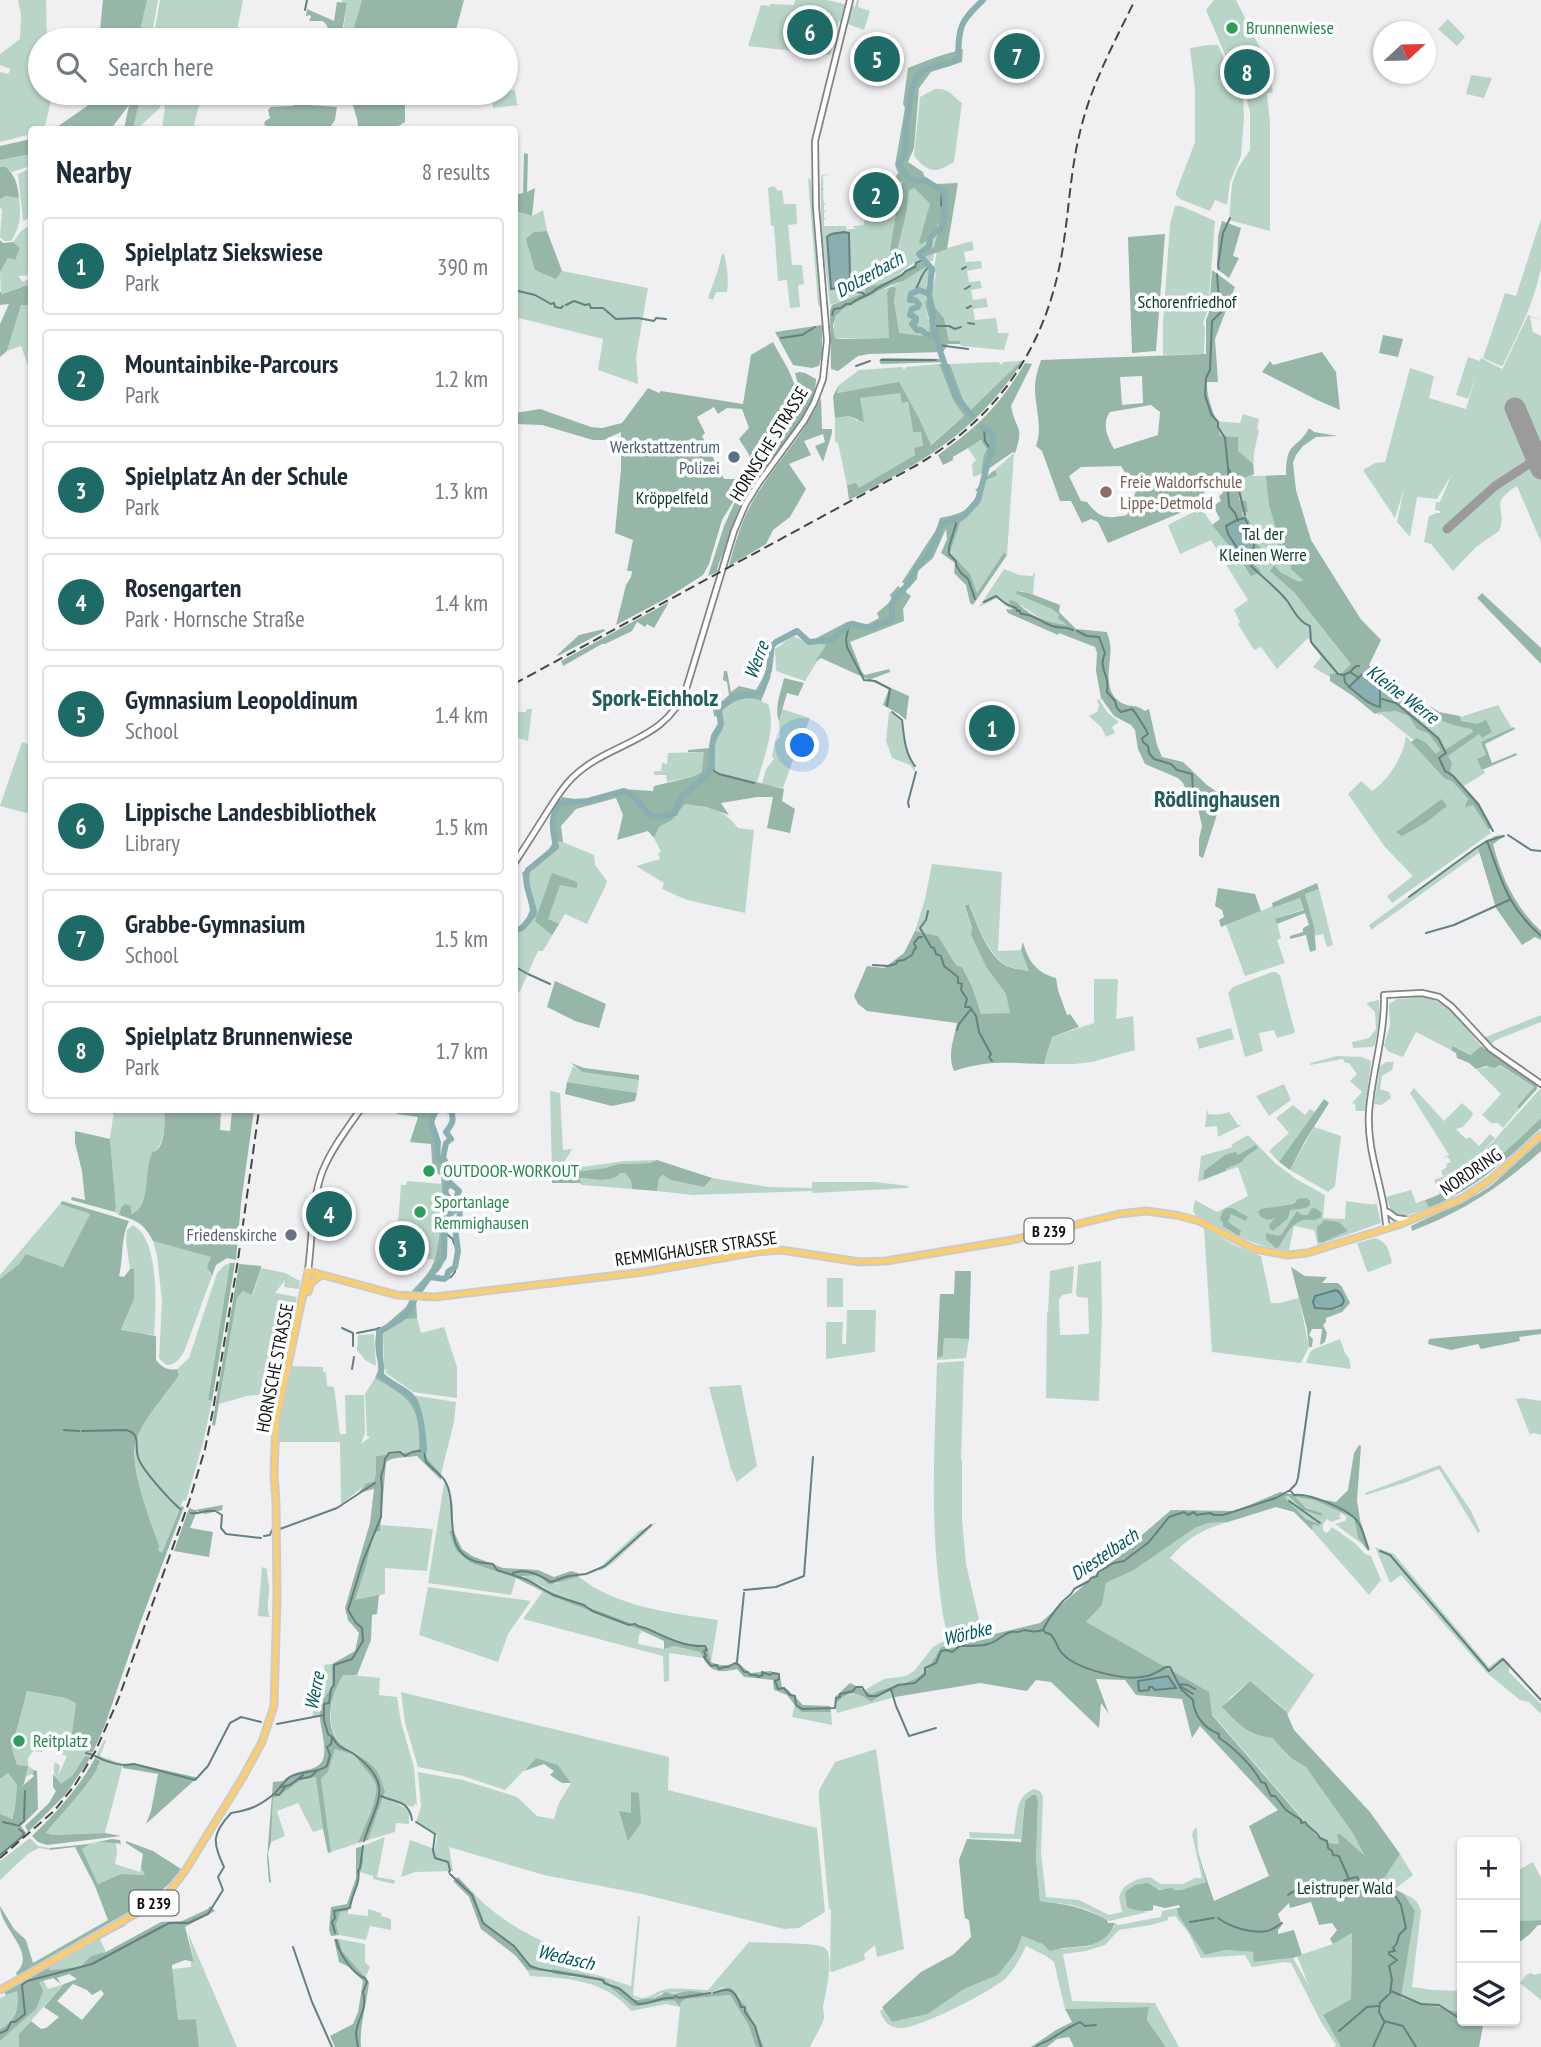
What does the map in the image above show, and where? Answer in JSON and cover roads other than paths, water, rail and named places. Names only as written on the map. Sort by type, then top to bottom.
[{"type":"main road","name":"HORNSCHE STRASSE","points":[[518,858],[572,778],[595,761],[654,730],[668,719],[679,705],[734,531],[745,505],[804,421],[820,388],[827,340],[816,217],[815,141],[850,0]]},
{"type":"main road","points":[[1389,1227],[1373,1162],[1369,1119],[1383,1025],[1384,995],[1422,993],[1439,997],[1448,1003],[1491,1049],[1541,1084]]},
{"type":"main road","points":[[308,1276],[320,1178],[331,1154],[357,1113]]},
{"type":"main road","name":"NORDRING","points":[[1410,1220],[1443,1208],[1475,1191],[1541,1135]]},
{"type":"main road","points":[[1384,1204],[1388,1212],[1389,1227]]},
{"type":"main road","name":"REMMIGHAUSER STRASSE","points":[[308,1276],[415,1297],[442,1296],[644,1272],[781,1250],[860,1262],[886,1261],[1013,1240],[1132,1212],[1160,1212],[1190,1218],[1254,1248],[1287,1255],[1321,1250],[1389,1227]]},
{"type":"main road","points":[[1388,1212],[1396,1218],[1410,1220]]},
{"type":"main road","name":"B 239","points":[[1389,1227],[1410,1220]]},
{"type":"main road","name":"HORNSCHE STRASSE","points":[[0,1990],[168,1893],[185,1871],[258,1750],[273,1708],[277,1583],[274,1474],[278,1408],[308,1276]]},
{"type":"main road","points":[[301,1307],[311,1283],[322,1277]]},
{"type":"water","points":[[849,233],[850,277],[839,287],[831,289],[827,237]]},
{"type":"water","points":[[1245,518],[1254,546],[1253,551],[1243,557],[1226,526]]},
{"type":"water","points":[[1366,673],[1380,689],[1380,707],[1368,702],[1349,687]]},
{"type":"water","points":[[1336,1290],[1343,1297],[1342,1305],[1332,1309],[1315,1308],[1315,1296]]},
{"type":"water","points":[[1168,1676],[1176,1688],[1155,1690],[1149,1687],[1149,1690],[1139,1691],[1138,1681]]},
{"type":"waterway","points":[[305,10],[307,0]]},
{"type":"waterway","name":"Werre","points":[[972,416],[956,396],[940,351],[932,321],[929,294],[932,269],[919,254],[929,246],[930,238],[940,230],[945,211],[944,192],[925,180],[916,181],[909,178],[899,163],[904,155],[909,104],[916,79],[924,70],[958,58],[962,25],[983,0]]},
{"type":"waterway","name":"Werre","points":[[942,189],[941,205],[944,208]]},
{"type":"waterway","name":"Kleine Werre","points":[[1219,269],[1223,233],[1230,218]]},
{"type":"waterway","name":"Dolzerbach","points":[[832,315],[834,309],[870,294],[923,260]]},
{"type":"waterway","points":[[914,292],[929,267]]},
{"type":"waterway","points":[[962,269],[966,267]]},
{"type":"waterway","name":"Kleine Werre","points":[[1217,274],[1219,300],[1223,310],[1212,321],[1210,370],[1206,378],[1205,395],[1211,414],[1225,438],[1228,468],[1238,486],[1245,515]]},
{"type":"waterway","points":[[965,289],[970,286]]},
{"type":"waterway","points":[[852,289],[865,296]]},
{"type":"waterway","name":"Werre","points":[[929,294],[919,290],[911,294],[910,300],[919,304],[912,309],[910,315],[916,318],[912,324],[917,330],[937,337]]},
{"type":"waterway","name":"Dolzerbach","points":[[518,291],[554,303],[555,307],[563,306]]},
{"type":"waterway","name":"Dolzerbach","points":[[566,305],[574,301],[589,304],[591,308],[603,308],[616,319],[666,319]]},
{"type":"waterway","points":[[967,308],[971,306]]},
{"type":"waterway","points":[[968,323],[974,324]]},
{"type":"waterway","points":[[934,326],[949,326],[955,329],[961,327]]},
{"type":"waterway","name":"Dolzerbach","points":[[781,338],[802,335],[815,327]]},
{"type":"waterway","points":[[938,345],[968,349]]},
{"type":"waterway","points":[[881,360],[936,360]]},
{"type":"waterway","points":[[856,366],[870,361]]},
{"type":"waterway","name":"Werre","points":[[518,930],[534,914],[526,875],[528,870],[556,847],[553,819],[560,803],[588,801],[624,791],[631,794],[651,816],[675,813],[681,797],[707,775],[711,768],[714,736],[721,724],[720,706],[732,697],[761,693],[769,670],[772,646],[776,642],[797,631],[809,642],[831,640],[851,624],[870,628],[891,620],[892,603],[929,554],[942,524],[964,516],[978,500],[994,440],[991,432],[982,427]]},
{"type":"waterway","points":[[984,429],[985,441],[991,450]]},
{"type":"waterway","name":"Kleine Werre","points":[[1228,468],[1229,481],[1226,487],[1229,491],[1229,506],[1238,521]]},
{"type":"waterway","points":[[955,520],[949,554],[968,579],[975,599]]},
{"type":"waterway","name":"Kleine Werre","points":[[1243,554],[1251,566],[1283,596],[1300,619],[1310,626],[1311,642],[1338,674],[1350,672],[1359,678]]},
{"type":"waterway","points":[[984,602],[996,596],[1021,614],[1032,616],[1052,626],[1073,630]]},
{"type":"waterway","points":[[849,625],[847,647],[864,680],[875,681],[890,689],[887,706]]},
{"type":"waterway","points":[[1077,631],[1087,636],[1099,637],[1105,653],[1103,663],[1107,692],[1121,712],[1132,709],[1135,713],[1148,734],[1142,738],[1154,759],[1192,774],[1193,791],[1201,798],[1205,809]]},
{"type":"waterway","name":"Werre","points":[[765,650],[771,651]]},
{"type":"waterway","points":[[1350,672],[1359,666]]},
{"type":"waterway","points":[[1344,675],[1349,687]]},
{"type":"waterway","name":"Kleine Werre","points":[[1382,699],[1396,703],[1438,738],[1446,753],[1439,758],[1445,771],[1453,776],[1478,804],[1493,831]]},
{"type":"waterway","points":[[892,712],[902,720],[907,751],[915,766]]},
{"type":"waterway","points":[[711,769],[719,774],[754,783]]},
{"type":"waterway","points":[[909,807],[916,772]]},
{"type":"waterway","points":[[1508,835],[1531,850],[1541,851]]},
{"type":"waterway","points":[[1409,897],[1476,848],[1487,841],[1504,836]]},
{"type":"waterway","points":[[1487,841],[1513,903],[1541,936]]},
{"type":"waterway","points":[[1426,933],[1454,925],[1509,900]]},
{"type":"waterway","points":[[928,911],[920,928],[936,954],[941,956],[944,966],[958,977],[958,983],[962,984],[961,990],[967,999],[965,1007],[970,1007],[976,1016],[979,1032],[992,1061]]},
{"type":"waterway","points":[[873,965],[888,966],[904,960],[912,955],[916,948],[914,943],[922,937]]},
{"type":"waterway","points":[[518,968],[526,973]]},
{"type":"waterway","points":[[528,974],[550,984]]},
{"type":"waterway","points":[[957,1030],[971,1009]]},
{"type":"waterway","name":"Werre","points":[[435,1113],[431,1122],[438,1142],[437,1157],[444,1161]]},
{"type":"waterway","name":"Werre","points":[[424,1450],[421,1421],[414,1399],[381,1375],[379,1332],[405,1315],[430,1277],[444,1279],[455,1267],[458,1251],[455,1228],[460,1217],[457,1195],[459,1191],[448,1181],[447,1165],[443,1157],[446,1143],[451,1139],[446,1132],[451,1125],[452,1113]]},
{"type":"waterway","name":"Werre","points":[[430,1277],[444,1257],[445,1219],[456,1209],[446,1195],[448,1181]]},
{"type":"waterway","name":"Werre","points":[[454,1203],[458,1198]]},
{"type":"waterway","points":[[444,1232],[454,1240]]},
{"type":"waterway","name":"Werre","points":[[456,1236],[453,1241],[456,1247]]},
{"type":"waterway","name":"Werre","points":[[444,1279],[451,1277],[455,1267]]},
{"type":"waterway","points":[[342,1328],[353,1333],[353,1346]]},
{"type":"waterway","name":"Werre","points":[[378,1328],[383,1329]]},
{"type":"waterway","points":[[357,1333],[381,1330]]},
{"type":"waterway","points":[[352,1369],[354,1357]]},
{"type":"waterway","points":[[1291,1489],[1298,1478],[1310,1392]]},
{"type":"waterway","points":[[64,1430],[79,1431]]},
{"type":"waterway","points":[[82,1431],[126,1430],[134,1434],[137,1453],[144,1469],[180,1509]]},
{"type":"waterway","name":"Wörbke","points":[[0,2033],[7,2030],[11,2022],[25,2014],[22,1985],[27,1981],[92,1964],[169,1923],[188,1923],[208,1914],[223,1890],[218,1877],[224,1867],[217,1851],[216,1839],[225,1820],[231,1813],[249,1809],[264,1801],[290,1777],[327,1766],[330,1755],[327,1747],[331,1744],[332,1737],[328,1734],[324,1720],[324,1704],[329,1703],[334,1685],[334,1665],[352,1659],[363,1641],[362,1628],[348,1610],[363,1561],[381,1517],[381,1476],[389,1453],[400,1452],[405,1456],[424,1450],[426,1462],[443,1478],[449,1491],[454,1538],[465,1556],[477,1562],[493,1564],[497,1570],[528,1580],[553,1595],[629,1625],[635,1624],[684,1643],[705,1646],[707,1650],[704,1651],[704,1657],[711,1666],[717,1665],[719,1669],[735,1663],[750,1675],[758,1677],[763,1675],[762,1672],[779,1674],[779,1679],[775,1681],[778,1689],[784,1688],[790,1695],[795,1696],[796,1705],[802,1709],[835,1708],[836,1698],[856,1687],[862,1687],[868,1696],[877,1696],[898,1685],[915,1683],[925,1674],[925,1668],[936,1663],[941,1651],[952,1652],[960,1646],[986,1645],[1008,1633],[1024,1630],[1043,1630],[1052,1636],[1059,1650],[1068,1658],[1101,1673],[1138,1677],[1170,1667],[1181,1689],[1193,1700],[1201,1721],[1236,1751],[1261,1782],[1265,1783],[1271,1796],[1275,1796],[1301,1823],[1305,1822],[1320,1838],[1327,1841],[1333,1855],[1339,1856],[1349,1879],[1357,1877],[1365,1891],[1374,1889],[1392,1892]]},
{"type":"waterway","points":[[744,1590],[776,1587],[804,1576],[813,1457]]},
{"type":"waterway","points":[[280,1529],[337,1508],[375,1483]]},
{"type":"waterway","name":"Diestelbach","points":[[1043,1630],[1054,1611],[1074,1589],[1114,1563],[1124,1561],[1149,1542],[1169,1517],[1184,1512],[1188,1515],[1194,1512],[1196,1515],[1223,1515],[1276,1498],[1290,1490],[1294,1495],[1328,1503],[1353,1517],[1361,1528],[1368,1548]]},
{"type":"waterway","points":[[1289,1501],[1320,1523]]},
{"type":"waterway","points":[[191,1513],[215,1511]]},
{"type":"waterway","points":[[217,1512],[222,1515],[221,1528],[226,1534],[261,1538]]},
{"type":"waterway","points":[[513,1573],[528,1572],[551,1582],[586,1574],[605,1566],[651,1525]]},
{"type":"waterway","points":[[264,1536],[270,1535],[272,1530]]},
{"type":"waterway","name":"Diestelbach","points":[[1380,1551],[1390,1555],[1489,1671],[1503,1659],[1541,1700]]},
{"type":"waterway","points":[[737,1662],[744,1593]]},
{"type":"waterway","points":[[1179,1684],[1195,1689]]},
{"type":"waterway","name":"Wörbke","points":[[1180,1686],[1193,1694]]},
{"type":"waterway","points":[[891,1689],[909,1736],[936,1728]]},
{"type":"waterway","points":[[277,1724],[324,1715]]},
{"type":"waterway","points":[[95,1756],[114,1763],[134,1764],[195,1780],[208,1766],[230,1723],[241,1717],[261,1722]]},
{"type":"waterway","points":[[333,1738],[340,1747],[367,1765],[379,1784],[377,1804],[364,1841]]},
{"type":"waterway","points":[[86,1753],[93,1755]]},
{"type":"waterway","points":[[299,1779],[310,1777],[316,1772]]},
{"type":"waterway","points":[[281,1787],[290,1785],[303,1775]]},
{"type":"waterway","name":"Werre","points":[[274,1794],[279,1795],[285,1787]]},
{"type":"waterway","points":[[18,1826],[24,1821],[25,1791]]},
{"type":"waterway","name":"Wedasch","points":[[381,1796],[405,1805],[412,1820]]},
{"type":"waterway","points":[[3,1822],[16,1825]]},
{"type":"waterway","name":"Wedasch","points":[[416,1822],[435,1834],[435,1858],[448,1862],[449,1872]]},
{"type":"waterway","points":[[0,1855],[23,1836],[24,1833],[19,1829]]},
{"type":"waterway","points":[[335,1933],[332,1922],[335,1918],[334,1911],[350,1908],[363,1846]]},
{"type":"waterway","name":"Wedasch","points":[[450,1874],[472,1895],[483,1923],[514,1946],[530,1966],[603,1980],[604,1983],[620,1989],[638,2004],[676,1996],[679,1998],[710,1993]]},
{"type":"waterway","points":[[1288,1895],[1304,1888],[1329,1892],[1349,1879]]},
{"type":"waterway","name":"Wörbke","points":[[1390,1994],[1392,1980],[1389,1966],[1397,1960],[1389,1952],[1395,1951],[1393,1948],[1399,1935],[1406,1928],[1401,1905],[1394,1894]]},
{"type":"waterway","points":[[1190,1922],[1214,1918]]},
{"type":"waterway","points":[[1218,1918],[1235,1927],[1255,1932],[1269,1930],[1282,1923]]},
{"type":"waterway","points":[[336,1940],[347,1963],[367,1982],[356,2034],[358,2047]]},
{"type":"waterway","points":[[293,1947],[312,2002],[332,2047]]},
{"type":"waterway","name":"Wedasch","points":[[714,1993],[724,1990],[734,1993],[755,2026],[761,2047]]},
{"type":"waterway","points":[[1391,1991],[1421,2004],[1439,2005],[1457,2017]]},
{"type":"waterway","name":"Wörbke","points":[[1388,1995],[1380,2003],[1379,2012],[1384,2021],[1403,2026],[1416,2047]]},
{"type":"waterway","name":"Wörbke","points":[[1339,2031],[1367,2007],[1378,2006]]},
{"type":"waterway","points":[[1036,2047],[1080,2022],[1085,2026],[1096,2025]]},
{"type":"waterway","name":"Wörbke","points":[[1373,2047],[1384,2023]]},
{"type":"railway","points":[[518,682],[917,465],[946,446],[995,401],[1031,348],[1044,319],[1055,287],[1062,253],[1080,132],[1104,64],[1135,0]]},
{"type":"railway","points":[[0,1858],[54,1811],[75,1785],[95,1752],[118,1700],[189,1502],[205,1449],[213,1410],[259,1113]]},
{"type":"place","name":"Brunnenwiese","points":[[1232,28]]},
{"type":"place","name":"Lippische Landesbibliothek","points":[[810,32]]},
{"type":"place","name":"Grabbe-Gymnasium","points":[[1017,56]]},
{"type":"place","name":"Gymnasium Leopoldinum","points":[[877,59]]},
{"type":"place","name":"Spielplatz Brunnenwiese","points":[[1247,72]]},
{"type":"place","name":"Mountainbike-Parcours","points":[[876,195]]},
{"type":"place","name":"Werkstattzentrum Polizei","points":[[734,457]]},
{"type":"place","name":"Freie Waldorfschule Lippe-Detmold","points":[[1106,492]]},
{"type":"place","name":"Spielplatz Siekswiese","points":[[992,728]]},
{"type":"place","name":"OUTDOOR-WORKOUT","points":[[429,1171]]},
{"type":"place","name":"Sportanlage Remmighausen","points":[[420,1212]]},
{"type":"place","name":"Rosengarten","points":[[329,1214]]},
{"type":"place","name":"Friedenskirche","points":[[291,1235]]},
{"type":"place","name":"Spielplatz An der Schule","points":[[402,1248]]},
{"type":"place","name":"Reitplatz","points":[[19,1741]]},
{"type":"district","name":"Spork-Eichholz","points":[[655,698]]},
{"type":"district","name":"Rödlinghausen","points":[[1217,799]]},
{"type":"park label","name":"Schorenfriedhof","points":[[1187,302]]},
{"type":"park label","name":"Kröppelfeld","points":[[672,498]]},
{"type":"park label","name":"Tal der Kleinen Werre","points":[[1263,544]]},
{"type":"park label","name":"Leistruper Wald","points":[[1345,1888]]}]
